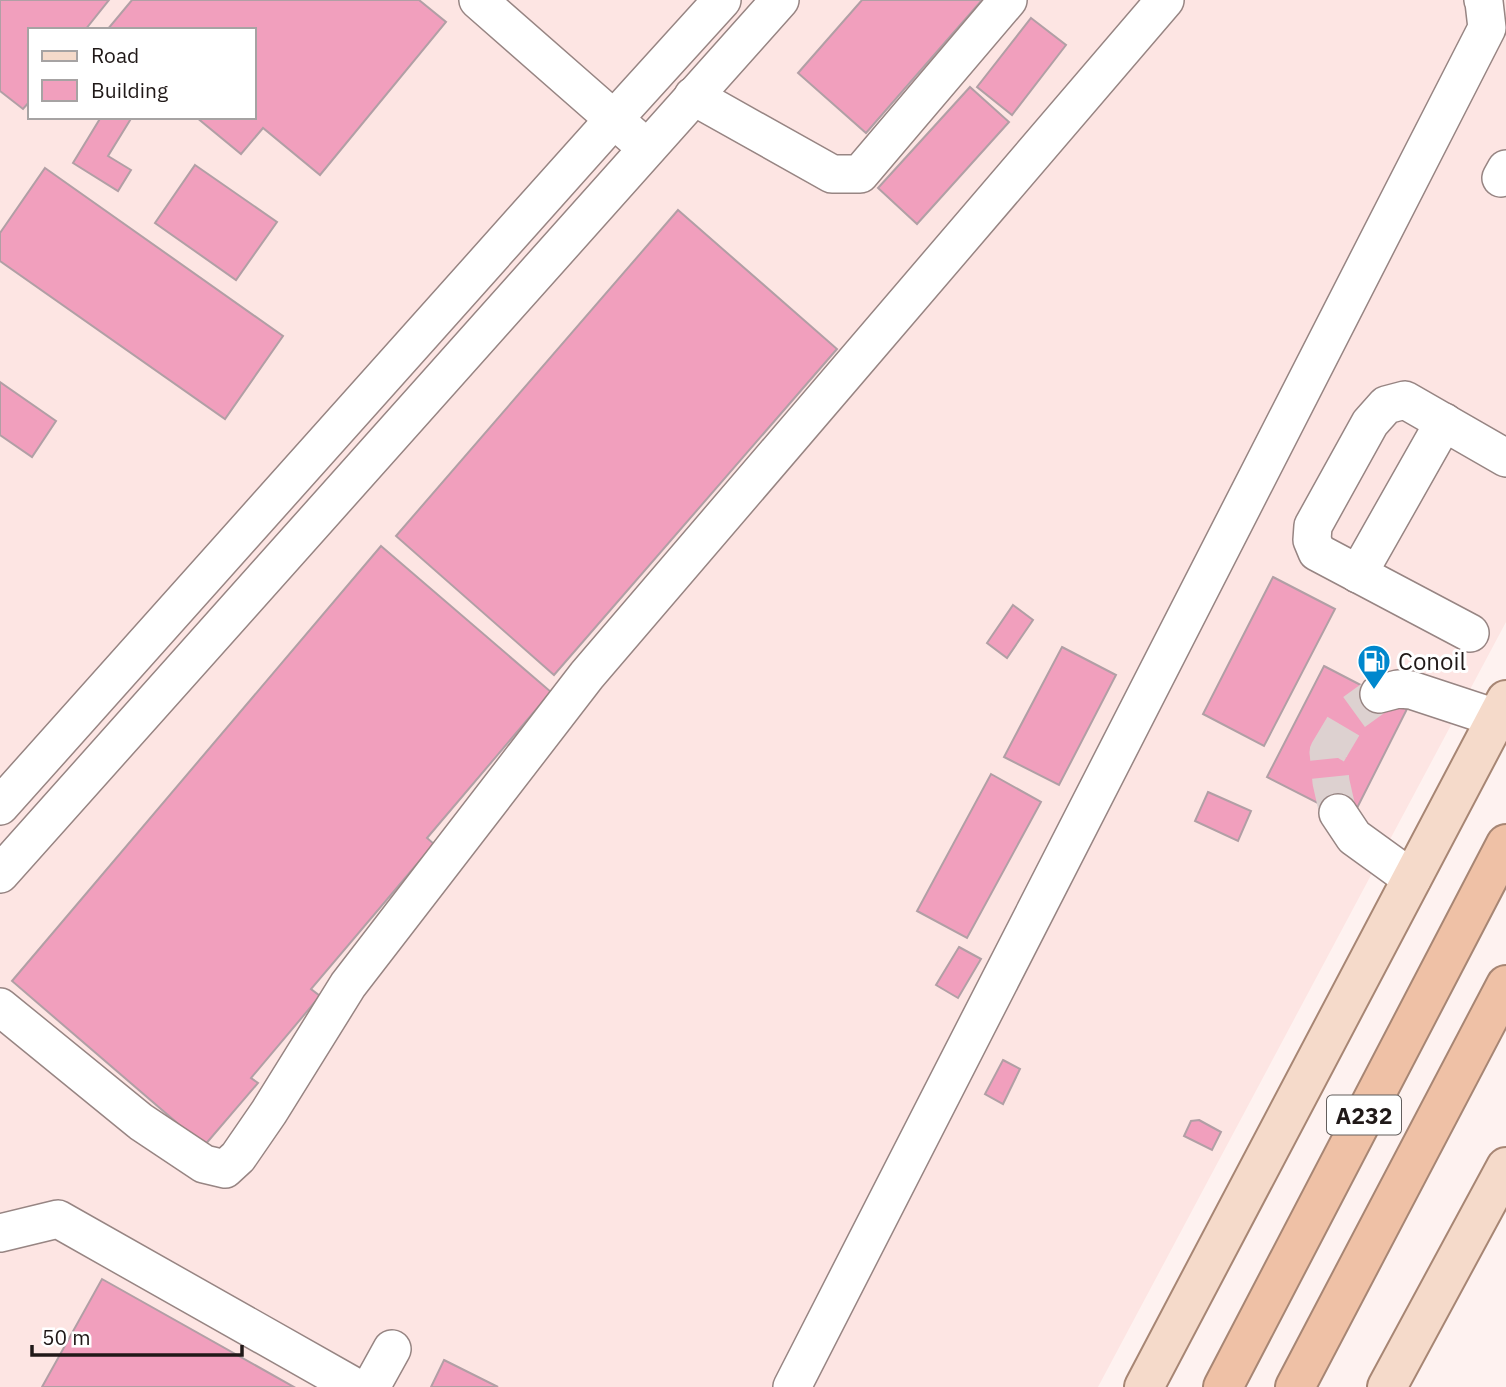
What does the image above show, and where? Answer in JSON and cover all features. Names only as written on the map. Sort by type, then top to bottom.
[{"type":"highway","name":"A232","points":[[1223,1387],[1506,844]]},
{"type":"highway","name":"A232","points":[[1295,1387],[1506,985]]},
{"type":"main road","points":[[1144,1387],[1501,709]]},
{"type":"main road","points":[[1387,1387],[1506,1167]]},
{"type":"street","points":[[478,0],[646,148]]},
{"type":"street","points":[[0,806],[722,0]]},
{"type":"street","points":[[0,874],[780,0]]},
{"type":"street","points":[[693,96],[832,174],[860,174],[1007,0]]},
{"type":"street","points":[[0,1007],[141,1122],[204,1164],[225,1169],[238,1157],[269,1112],[348,985],[587,676],[1165,0]]},
{"type":"street","points":[[792,1387],[1487,28],[1483,0]]},
{"type":"street","points":[[1470,633],[1317,552],[1312,540],[1313,526],[1370,423],[1386,405],[1405,400],[1506,458]]},
{"type":"street","points":[[1359,574],[1444,422]]},
{"type":"street","points":[[1379,694],[1398,689],[1411,690],[1501,709]]},
{"type":"street","points":[[1338,813],[1354,837],[1412,879]]},
{"type":"street","points":[[0,1233],[58,1219],[355,1387]]},
{"type":"street","points":[[371,1387],[391,1349]]},
{"type":"shaded area","points":[[0,0],[1506,0],[1506,622],[1098,1387],[0,1387]]},
{"type":"building","points":[[0,0],[109,0],[87,28],[28,28],[28,103],[23,109],[0,91]]},
{"type":"building","points":[[132,0],[419,0],[446,22],[320,175],[263,128],[241,154],[198,119],[256,119],[256,28],[109,28]]},
{"type":"building","points":[[862,0],[982,0],[866,133],[798,73]]},
{"type":"building","points":[[1031,18],[1066,45],[1012,115],[977,87]]},
{"type":"building","points":[[970,87],[1009,122],[917,224],[878,188]]},
{"type":"building","points":[[100,119],[131,119],[108,156],[131,170],[118,191],[73,163]]},
{"type":"building","points":[[195,165],[277,222],[236,280],[155,223]]},
{"type":"building","points":[[45,168],[283,336],[225,419],[0,261],[0,233]]},
{"type":"building","points":[[678,210],[837,349],[554,675],[396,536]]},
{"type":"building","points":[[0,382],[56,421],[32,457],[0,435]]},
{"type":"building","points":[[381,546],[551,692],[427,838],[434,844],[311,989],[320,996],[251,1078],[258,1083],[204,1146],[12,981]]},
{"type":"building","points":[[1273,577],[1335,609],[1264,746],[1203,714]]},
{"type":"building","points":[[1013,605],[1033,620],[1007,658],[987,643]]},
{"type":"building","points":[[1062,647],[1116,675],[1059,785],[1004,757]]},
{"type":"building","points":[[1324,666],[1407,709],[1351,820],[1267,777]]},
{"type":"building","points":[[991,774],[1041,802],[967,938],[917,911]]},
{"type":"building","points":[[1208,792],[1251,811],[1238,841],[1195,821]]},
{"type":"building","points":[[959,947],[981,959],[958,998],[936,985]]},
{"type":"building","points":[[1003,1060],[1020,1069],[1003,1104],[985,1094]]},
{"type":"building","points":[[1199,1120],[1221,1132],[1212,1150],[1184,1136],[1191,1121]]},
{"type":"building","points":[[102,1279],[294,1387],[42,1387]]},
{"type":"building","points":[[444,1360],[498,1387],[431,1387]]},
{"type":"tunnel","points":[[1338,813],[1328,752],[1350,715],[1379,694]]},
{"type":"place","name":"Conoil","points":[[1374,691]]}]
